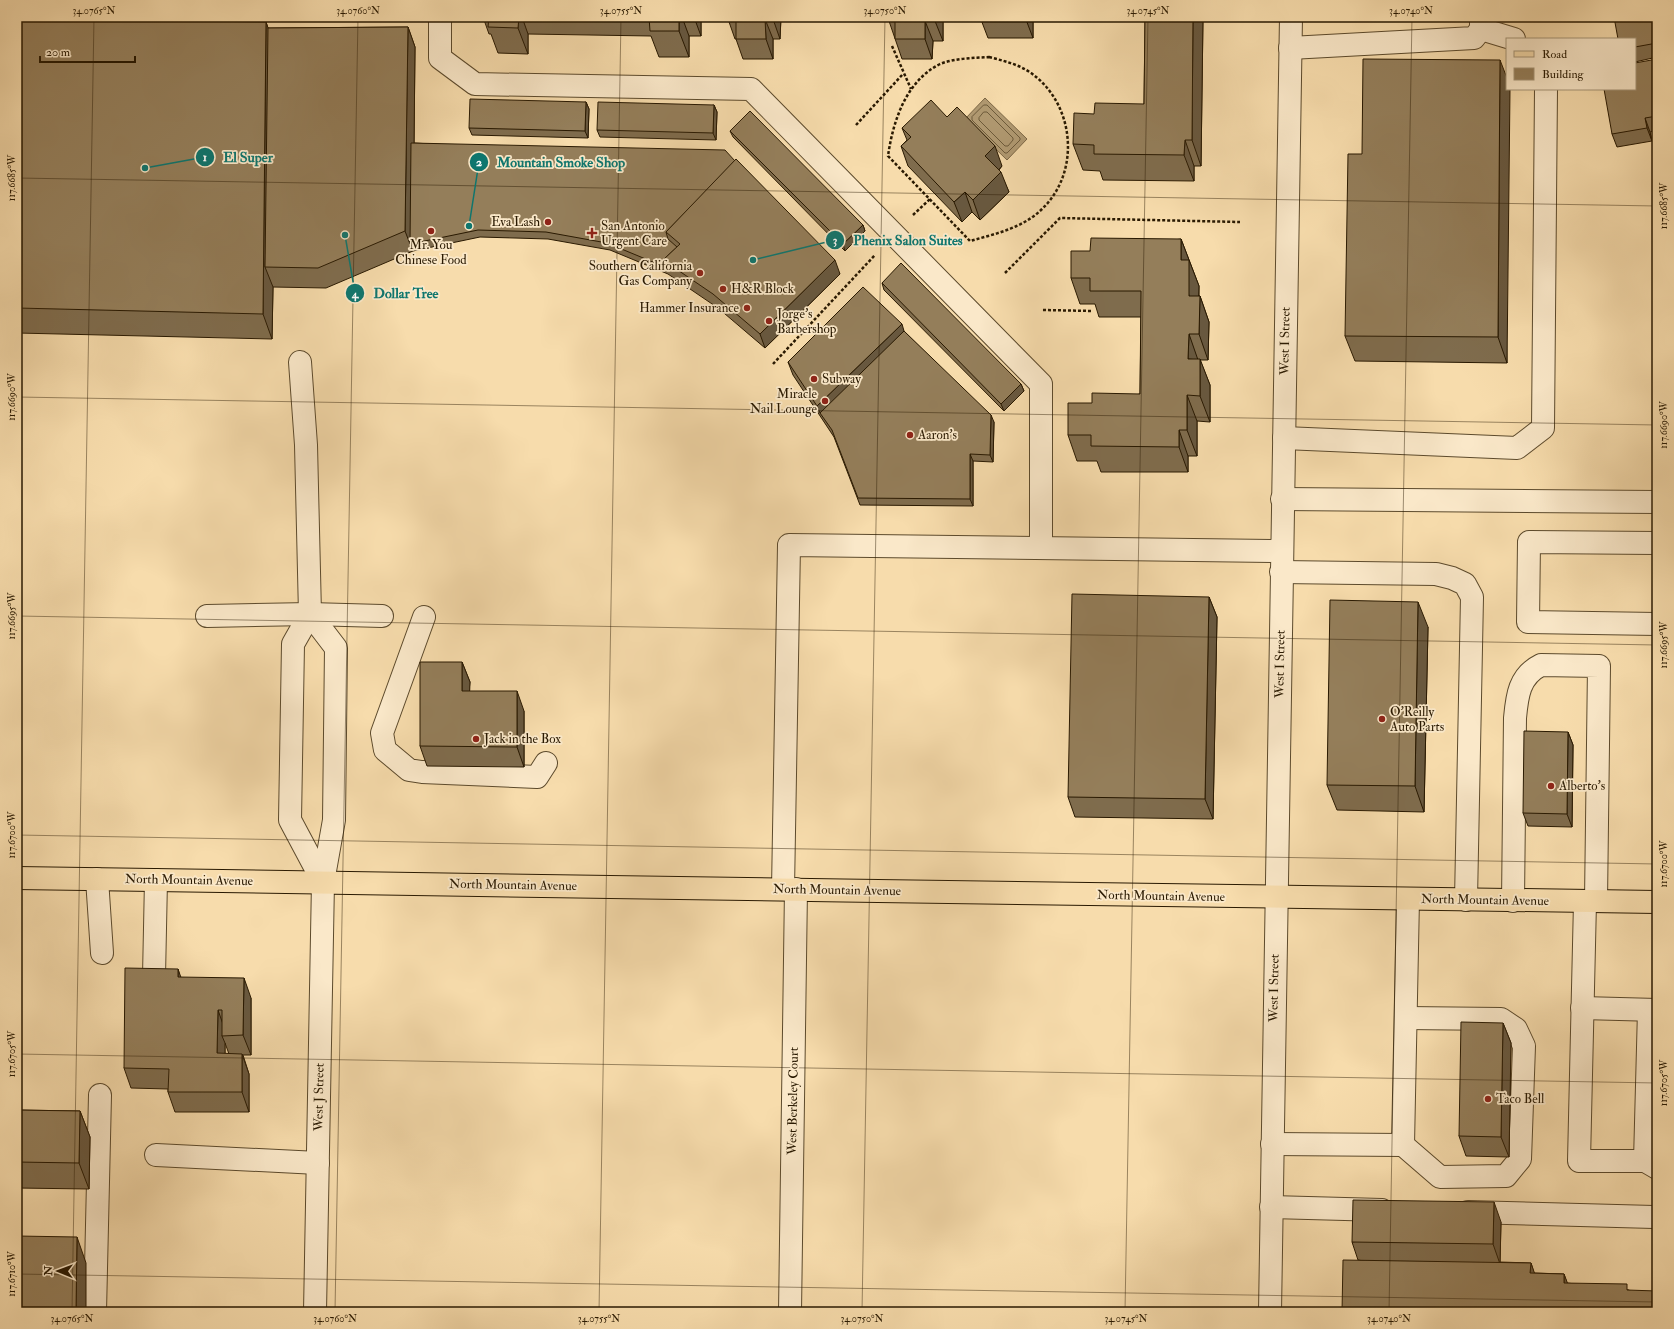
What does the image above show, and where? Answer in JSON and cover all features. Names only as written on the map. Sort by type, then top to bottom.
[{"type":"main road","name":"North Mountain Avenue","points":[[17,878],[790,889],[1276,898],[1657,902]]},
{"type":"street","points":[[440,17],[440,58],[475,84],[751,89],[1040,384],[1041,548],[1281,562],[1436,574],[1452,578],[1465,584],[1472,597],[1466,900]]},
{"type":"street","name":"West I Street","points":[[1270,1312],[1291,17]]},
{"type":"street","points":[[1290,48],[1474,38],[1481,23],[1512,38]]},
{"type":"street","points":[[1284,438],[1517,448],[1543,428],[1546,90]]},
{"type":"street","points":[[300,362],[306,445],[310,614],[293,644],[290,820],[323,882]]},
{"type":"street","points":[[1282,499],[1657,502]]},
{"type":"street","points":[[1657,543],[1529,542],[1528,622],[1657,624]]},
{"type":"street","name":"West Berkeley Court","points":[[790,1312],[788,545],[1041,548]]},
{"type":"street","points":[[207,616],[310,614],[382,616]]},
{"type":"street","name":"West J Street","points":[[310,614],[336,648],[334,820],[323,882],[315,1312]]},
{"type":"street","points":[[424,617],[382,733],[384,750],[409,770],[422,772],[537,777],[546,763]]},
{"type":"street","points":[[1513,901],[1515,718],[1517,695],[1527,675],[1533,669],[1541,665],[1599,666],[1590,901],[1582,1008],[1579,1161],[1651,1165],[1653,1010],[1582,1008]]},
{"type":"street","points":[[97,879],[102,953]]},
{"type":"street","points":[[154,976],[156,880]]},
{"type":"street","points":[[1403,1145],[1408,899]]},
{"type":"street","points":[[1272,1144],[1403,1145],[1440,1177],[1506,1176],[1520,1159],[1524,1046],[1516,1029],[1501,1019],[1406,1018]]},
{"type":"street","points":[[94,1312],[100,1095]]},
{"type":"street","points":[[156,1156],[318,1163]]},
{"type":"street","points":[[1271,1207],[1399,1210]]},
{"type":"street","points":[[1447,1212],[1654,1217]]},
{"type":"path","points":[[892,46],[903,74],[911,89]]},
{"type":"path","points":[[989,57],[1012,63],[1031,73],[1045,86],[1060,108],[1068,131],[1068,155],[1062,178],[1052,198],[1042,210],[1024,222],[996,234],[970,241],[930,199],[888,156],[890,136],[899,109],[911,89],[924,76],[941,64],[966,58],[989,57]]},
{"type":"path","points":[[856,125],[903,74]]},
{"type":"path","points":[[911,216],[930,199]]},
{"type":"path","points":[[1005,273],[1060,218],[1240,222]]},
{"type":"path","points":[[773,364],[877,253]]},
{"type":"path","points":[[1043,310],[1093,311]]},
{"type":"water","points":[[985,98],[1027,139],[1007,160],[965,119]]},
{"type":"building","points":[[17,17],[266,22],[263,314],[17,308]]},
{"type":"building","points":[[489,17],[519,17],[518,28],[488,27]]},
{"type":"building","points":[[649,17],[679,17],[679,31],[650,31]]},
{"type":"building","points":[[728,17],[773,17],[773,19],[765,19],[766,39],[736,39],[736,19],[728,19]]},
{"type":"building","points":[[889,17],[935,17],[935,21],[925,21],[925,39],[895,39],[895,21],[889,21]]},
{"type":"building","points":[[1145,17],[1193,17],[1192,140],[1185,140],[1184,155],[1094,154],[1094,145],[1073,144],[1074,113],[1094,114],[1095,103],[1144,104]]},
{"type":"building","points":[[1614,17],[1657,17],[1657,43],[1636,47],[1636,38],[1618,38]]},
{"type":"building","points":[[408,27],[405,231],[318,268],[265,267],[268,28]]},
{"type":"building","points":[[1363,59],[1500,60],[1498,337],[1345,336],[1348,154],[1362,154]]},
{"type":"building","points":[[1657,59],[1657,116],[1645,118],[1647,128],[1612,134],[1604,90],[1636,90],[1636,63]]},
{"type":"building","points":[[470,99],[586,102],[585,131],[469,128]]},
{"type":"building","points":[[931,100],[947,117],[957,107],[995,146],[985,156],[1001,172],[973,200],[965,192],[954,202],[901,146],[911,137],[902,128]]},
{"type":"building","points":[[598,102],[714,105],[713,133],[597,130]]},
{"type":"building","points":[[750,111],[863,225],[843,244],[730,131]]},
{"type":"building","points":[[411,143],[725,150],[735,161],[666,232],[668,239],[677,247],[663,260],[665,267],[607,243],[546,232],[478,230],[410,244]]},
{"type":"building","points":[[736,159],[835,260],[760,334],[713,294],[663,260],[680,244],[666,232]]},
{"type":"building","points":[[1091,238],[1181,239],[1181,260],[1189,260],[1189,296],[1200,296],[1199,334],[1189,334],[1188,359],[1200,359],[1200,396],[1187,395],[1187,430],[1179,430],[1179,447],[1091,446],[1091,435],[1068,435],[1068,403],[1092,403],[1092,393],[1140,394],[1141,291],[1090,291],[1090,278],[1071,278],[1071,251],[1090,251]]},
{"type":"building","points":[[901,263],[1021,384],[1001,404],[882,283]]},
{"type":"building","points":[[863,287],[902,324],[817,406],[788,362]]},
{"type":"building","points":[[904,331],[991,415],[990,455],[970,454],[970,499],[858,498],[832,430],[820,413]]},
{"type":"building","points":[[1072,594],[1209,597],[1205,799],[1068,797]]},
{"type":"building","name":"O'Reilly Auto Parts","points":[[1330,600],[1418,602],[1415,786],[1327,785]]},
{"type":"building","name":"Jack in the Box","points":[[420,662],[462,662],[462,691],[517,691],[517,747],[420,746]]},
{"type":"building","name":"Alberto's","points":[[1524,731],[1568,732],[1567,814],[1523,813]]},
{"type":"building","points":[[125,968],[178,969],[178,977],[244,978],[243,1035],[222,1036],[222,1010],[218,1010],[217,1053],[242,1054],[242,1092],[168,1092],[169,1069],[124,1068]]},
{"type":"building","name":"Taco Bell","points":[[1461,1022],[1503,1023],[1501,1137],[1459,1136]]},
{"type":"building","points":[[17,1110],[80,1111],[79,1163],[17,1162]]},
{"type":"building","points":[[1353,1200],[1494,1202],[1493,1244],[1352,1242]]},
{"type":"building","points":[[17,1236],[77,1237],[76,1312],[17,1312]]},
{"type":"building","points":[[1343,1260],[1531,1263],[1530,1273],[1564,1274],[1564,1283],[1627,1284],[1627,1290],[1657,1291],[1657,1312],[1342,1312]]},
{"type":"place","name":"El Super","points":[[145,168]]},
{"type":"place","name":"Eva Lash","points":[[548,222]]},
{"type":"place","name":"Mountain Smoke Shop","points":[[469,226]]},
{"type":"place","name":"Mr. You Chinese Food","points":[[431,231]]},
{"type":"place","name":"San Antonio Urgent Care","points":[[592,233]]},
{"type":"place","name":"Dollar Tree","points":[[345,235]]},
{"type":"place","name":"Phenix Salon Suites","points":[[753,260]]},
{"type":"place","name":"Southern California Gas Company","points":[[700,273]]},
{"type":"place","name":"H&R Block","points":[[723,289]]},
{"type":"place","name":"Hammer Insurance","points":[[747,308]]},
{"type":"place","name":"Jorge's Barbershop","points":[[769,321]]},
{"type":"place","name":"Subway","points":[[814,379]]},
{"type":"place","name":"Miracle Nail Lounge","points":[[825,401]]},
{"type":"place","name":"Aaron's","points":[[910,435]]},
{"type":"place","name":"O'Reilly Auto Parts","points":[[1382,719]]},
{"type":"place","name":"Jack in the Box","points":[[476,739]]},
{"type":"place","name":"Alberto's","points":[[1551,786]]},
{"type":"place","name":"Taco Bell","points":[[1488,1099]]}]
